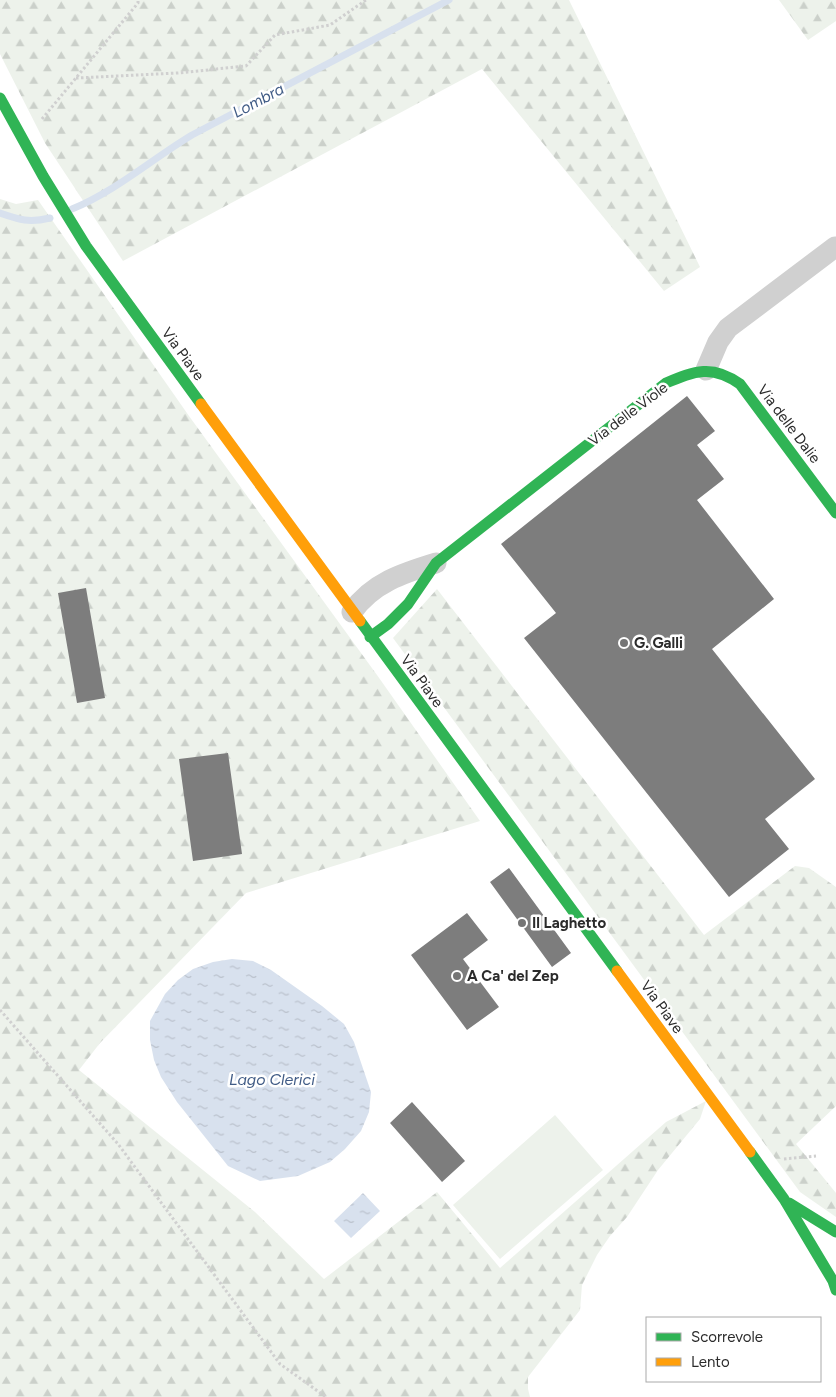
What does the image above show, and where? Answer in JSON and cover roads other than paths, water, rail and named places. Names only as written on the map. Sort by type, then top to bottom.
[{"type":"street","name":"Via Piave","points":[[0,98],[43,176],[86,246],[116,289],[784,1199],[833,1281],[836,1290]]},
{"type":"street","points":[[706,370],[718,342],[728,328],[835,247]]},
{"type":"street","name":"Via delle Viole","points":[[370,636],[388,624],[408,604],[436,563],[666,383],[689,373],[706,370]]},
{"type":"street","name":"Via delle Dalie","points":[[706,370],[719,371],[730,376],[740,384],[836,513]]},
{"type":"street","name":"Via delle Viole","points":[[352,612],[359,601],[376,587],[393,578],[436,563]]},
{"type":"street","name":"Via Piave","points":[[784,1199],[836,1232]]},
{"type":"water","name":"Lago Clerici","points":[[232,959],[253,961],[271,970],[344,1024],[354,1042],[371,1092],[369,1112],[361,1131],[330,1162],[298,1176],[260,1181],[228,1166],[177,1102],[161,1077],[154,1060],[150,1040],[150,1021],[165,994],[178,980],[193,969],[213,962]]},
{"type":"water","points":[[363,1193],[380,1211],[351,1238],[334,1221]]},
{"type":"waterway","name":"Lombra","points":[[72,209],[119,184],[192,135],[449,0]]},
{"type":"waterway","name":"Lombra","points":[[0,213],[25,220],[50,218]]},
{"type":"place","name":"G. Galli","points":[[624,643]]},
{"type":"place","name":"Il Laghetto","points":[[522,923]]},
{"type":"place","name":"A Ca' del Zep","points":[[457,976]]}]
